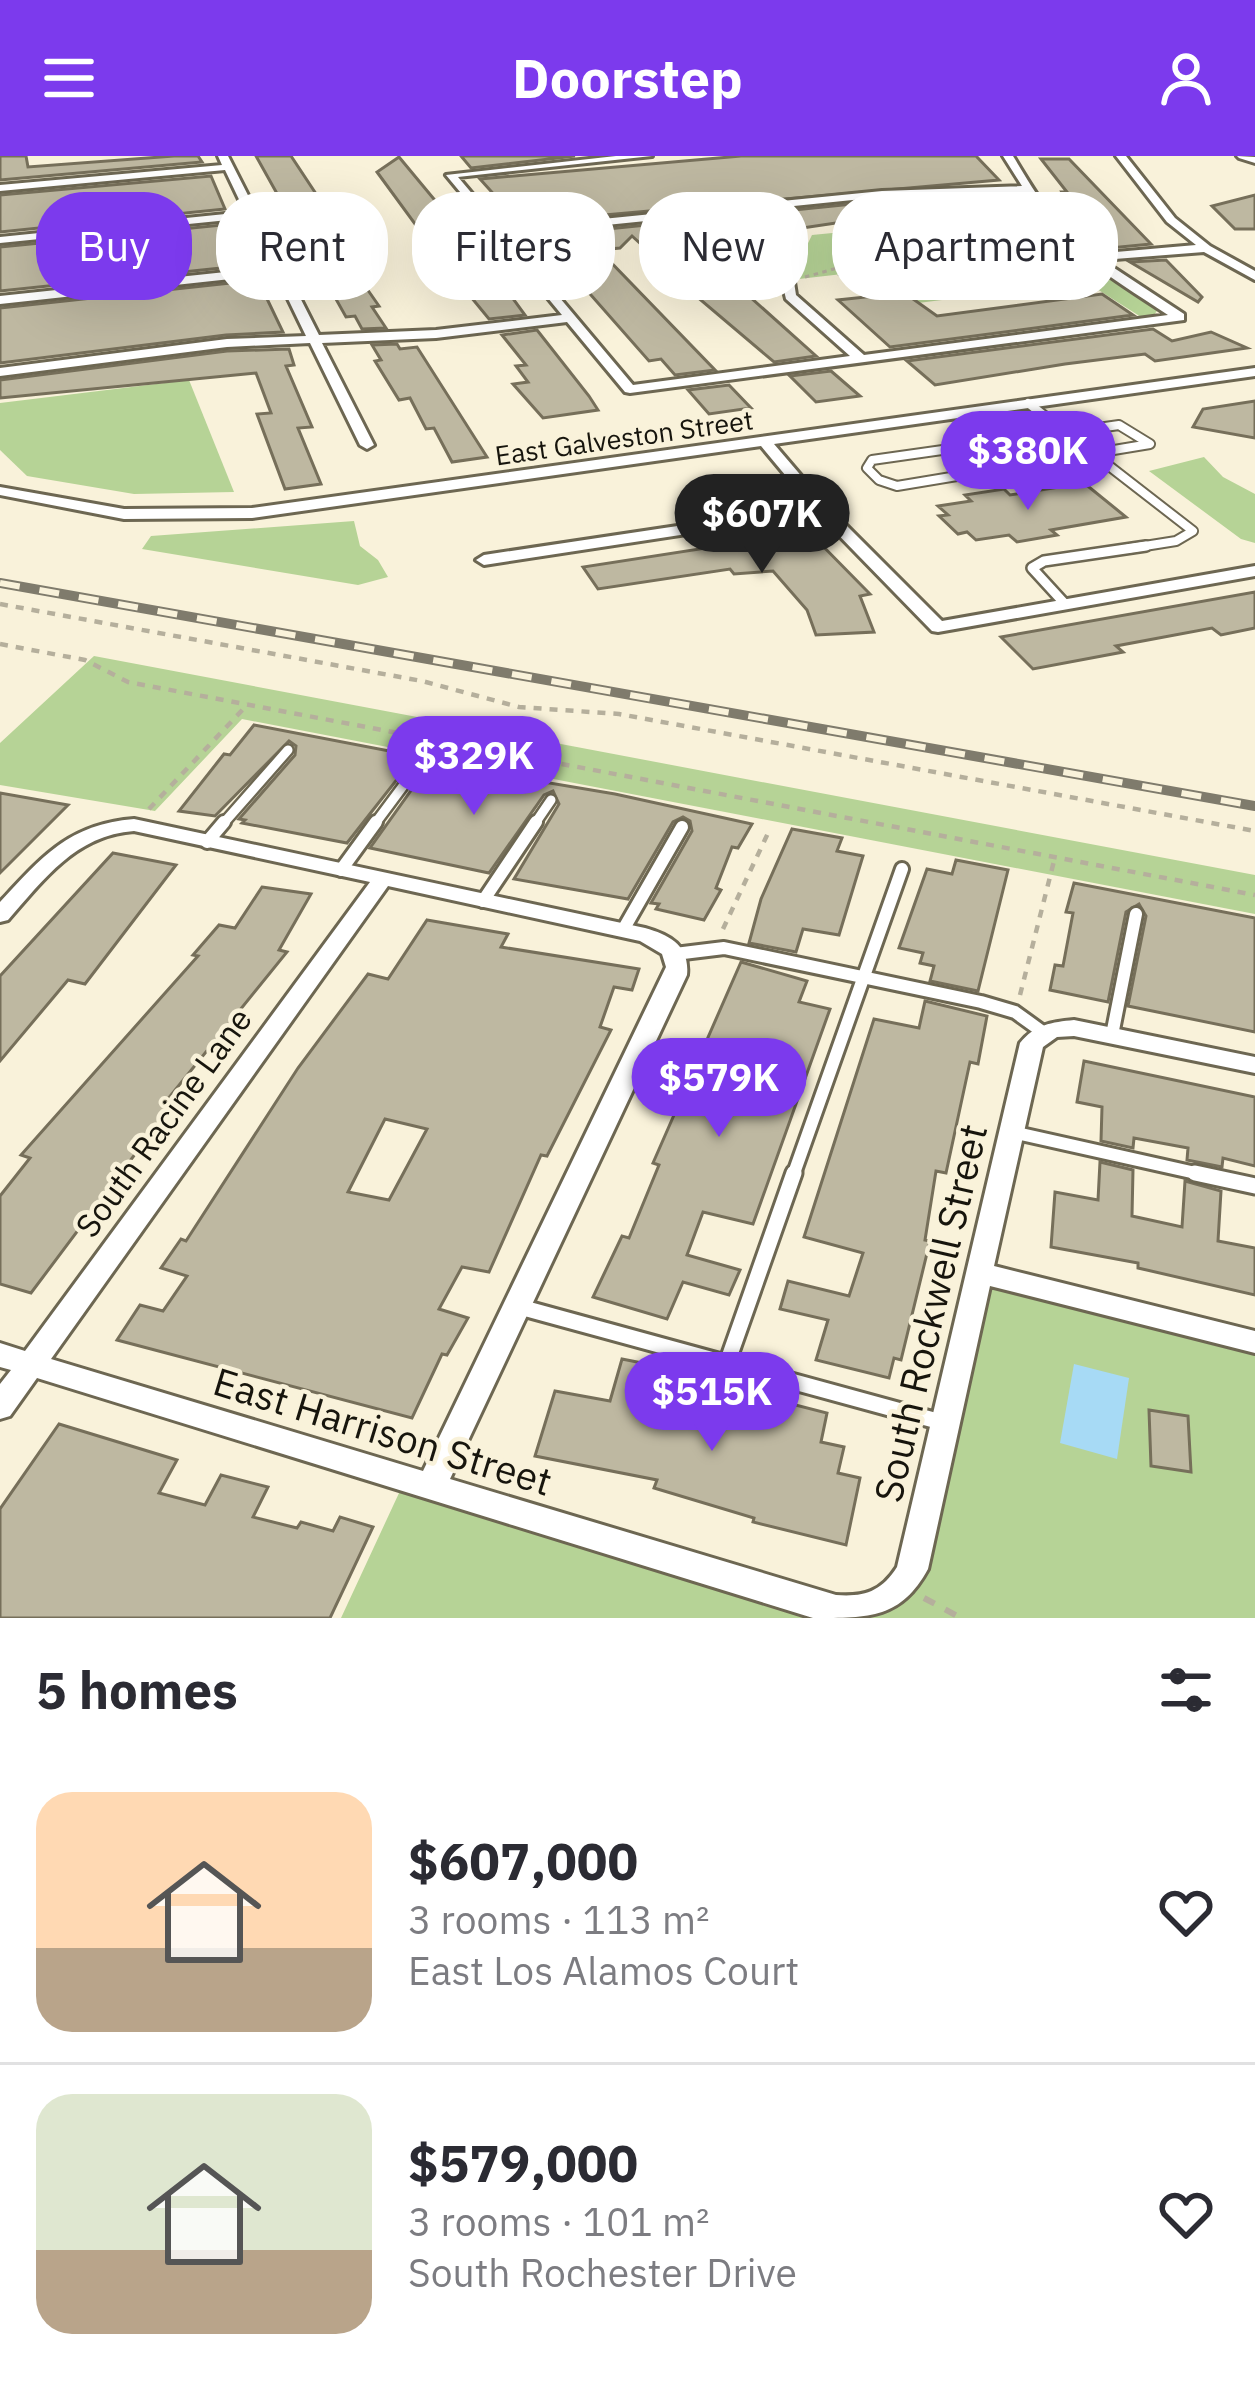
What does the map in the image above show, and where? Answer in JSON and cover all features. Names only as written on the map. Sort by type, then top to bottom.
[{"type":"street","points":[[465,192],[451,175],[646,156]]},
{"type":"street","points":[[1008,156],[1033,192]]},
{"type":"street","points":[[1120,156],[1171,220],[1206,248],[1255,276]]},
{"type":"street","points":[[0,188],[226,161],[242,192]]},
{"type":"street","points":[[615,221],[882,194],[1031,189]]},
{"type":"street","points":[[0,240],[216,218]]},
{"type":"street","points":[[1118,256],[1206,248]]},
{"type":"street","points":[[0,300],[216,277]]},
{"type":"street","points":[[552,300],[630,388],[1180,317],[1118,277]]},
{"type":"street","points":[[296,300],[367,445]]},
{"type":"street","points":[[795,300],[861,359]]},
{"type":"street","points":[[0,372],[227,344],[436,334],[567,318]]},
{"type":"street","name":"East Galveston Street","points":[[0,491],[124,514],[252,513],[1255,372]]},
{"type":"street","points":[[765,442],[822,509],[938,627],[1255,571]]},
{"type":"street","points":[[484,560],[822,509]]},
{"type":"street","points":[[0,915],[71,842],[99,827],[134,825],[623,930],[659,940],[674,951],[676,974],[431,1486]]},
{"type":"street","name":"South Racine Lane","points":[[0,1407],[383,880]]},
{"type":"street","points":[[1044,1033],[1074,1028],[1255,1065]]},
{"type":"street","name":"South Rockwell Street","points":[[893,1596],[912,1569],[1031,1046],[1044,1033]]},
{"type":"street","points":[[979,1273],[1255,1342]]},
{"type":"street","name":"East Harrison Street","points":[[0,1355],[836,1610],[860,1611],[893,1596]]},
{"type":"lane","points":[[1028,403],[1193,531],[1176,541],[1045,561],[1032,568],[1066,604]]},
{"type":"lane","points":[[1119,424],[1150,444],[897,486],[879,480],[867,468],[872,460],[1067,432],[1119,424]]},
{"type":"lane","points":[[207,842],[288,750]]},
{"type":"lane","points":[[341,870],[409,778]]},
{"type":"lane","points":[[483,901],[551,800]]},
{"type":"lane","points":[[623,930],[682,827]]},
{"type":"lane","points":[[727,1363],[902,869]]},
{"type":"lane","points":[[1112,1035],[1136,914]]},
{"type":"lane","points":[[674,951],[714,947],[865,977],[1015,1012],[1044,1033]]},
{"type":"lane","points":[[1010,1132],[1255,1186]]},
{"type":"lane","points":[[517,1306],[945,1423]]},
{"type":"path","points":[[815,274],[832,269]]},
{"type":"path","points":[[0,604],[422,681],[519,706],[619,714],[1255,831]]},
{"type":"path","points":[[0,644],[85,660],[128,682],[1255,895]]},
{"type":"path","points":[[134,825],[248,704]]},
{"type":"path","points":[[714,947],[769,831]]},
{"type":"path","points":[[1015,1012],[1055,857]]},
{"type":"path","points":[[893,1596],[961,1618]]},
{"type":"green space","points":[[832,233],[832,275],[808,278],[812,235]]},
{"type":"green space","points":[[1118,283],[1159,308],[1154,315],[1141,317],[1114,300],[1118,300]]},
{"type":"green space","points":[[189,380],[234,492],[134,494],[27,476],[0,450],[0,403]]},
{"type":"green space","points":[[1204,457],[1223,477],[1255,494],[1255,543],[1241,539],[1149,471]]},
{"type":"green space","points":[[354,521],[360,546],[378,560],[388,577],[358,585],[142,549],[151,536]]},
{"type":"green space","points":[[94,656],[1255,875],[1255,914],[242,719],[155,811],[0,785],[0,743]]},
{"type":"green space","points":[[979,1273],[1255,1342],[1255,1618],[341,1618],[406,1478],[836,1610],[892,1598]]},
{"type":"water","points":[[1074,1364],[1129,1378],[1117,1459],[1060,1443]]},
{"type":"building","points":[[0,156],[26,156],[28,167],[174,156],[198,156],[202,162],[0,180]]},
{"type":"building","points":[[256,156],[291,156],[315,192],[276,192]]},
{"type":"building","points":[[461,156],[575,156],[471,168]]},
{"type":"building","points":[[741,156],[976,156],[999,180],[808,197],[808,192],[639,192],[639,212],[615,214],[615,192],[492,192],[480,179]]},
{"type":"building","points":[[399,157],[428,192],[412,192],[412,220],[377,172]]},
{"type":"building","points":[[1041,159],[1069,159],[1101,192],[1067,192]]},
{"type":"building","points":[[211,176],[218,192],[216,210],[192,212],[192,192],[36,192],[36,228],[0,232],[0,195]]},
{"type":"building","points":[[1255,195],[1255,229],[1235,229],[1212,206]]},
{"type":"building","points":[[832,206],[832,224],[808,227],[808,209]]},
{"type":"building","points":[[1118,210],[1151,244],[1118,247]]},
{"type":"building","points":[[216,226],[216,269],[192,271],[192,228]]},
{"type":"building","points":[[639,226],[639,242],[632,236],[615,248],[615,228]]},
{"type":"building","points":[[36,243],[36,287],[0,291],[0,247]]},
{"type":"building","points":[[1166,260],[1202,297],[1198,302],[1130,262]]},
{"type":"building","points":[[615,267],[639,291],[639,300],[647,300],[715,370],[675,375],[661,359],[649,361],[595,300],[615,300]]},
{"type":"building","points":[[216,285],[216,300],[268,300],[283,332],[0,363],[0,308],[74,300],[192,300],[192,287]]},
{"type":"building","points":[[336,300],[375,300],[379,306],[372,307],[386,328],[362,329],[355,316],[346,317]]},
{"type":"building","points":[[473,300],[514,300],[525,315],[489,319]]},
{"type":"building","points":[[701,300],[753,300],[816,356],[774,362]]},
{"type":"building","points":[[838,300],[914,300],[937,316],[1057,300],[1111,300],[1133,315],[890,347]]},
{"type":"building","points":[[1153,329],[1172,341],[1211,332],[1247,348],[1155,361],[1145,354],[935,385],[907,361]]},
{"type":"building","points":[[537,330],[598,410],[543,418],[513,384],[528,382],[516,366],[526,365],[502,335]]},
{"type":"building","points":[[397,344],[400,349],[417,347],[487,457],[452,462],[434,428],[426,429],[410,398],[399,400],[375,361],[381,360],[372,345]]},
{"type":"building","points":[[289,349],[294,365],[286,366],[312,427],[298,428],[321,484],[285,489],[257,414],[271,413],[256,373],[0,398],[0,380],[227,351]]},
{"type":"building","points":[[831,371],[860,396],[816,402],[790,376]]},
{"type":"building","points":[[729,385],[751,408],[709,414],[688,390]]},
{"type":"building","points":[[1255,401],[1255,438],[1193,427],[1203,409]]},
{"type":"building","points":[[1084,483],[1126,517],[1051,530],[1057,535],[1017,542],[1009,535],[976,540],[967,532],[958,534],[939,516],[948,515],[938,506],[971,501],[965,495],[1004,489],[1010,495]]},
{"type":"building","points":[[809,532],[870,594],[860,596],[874,632],[816,635],[807,610],[773,571],[734,574],[730,569],[598,589],[583,567]]},
{"type":"building","points":[[1255,592],[1255,628],[1221,635],[1212,628],[1116,646],[1123,652],[1033,669],[1001,637]]},
{"type":"building","points":[[254,725],[752,824],[738,848],[732,847],[716,888],[721,890],[704,920],[656,909],[659,904],[651,903],[692,831],[690,821],[683,817],[673,822],[628,899],[514,879],[559,804],[553,791],[544,795],[489,873],[370,848],[417,782],[411,769],[402,773],[347,843],[242,823],[245,820],[239,819],[295,755],[296,746],[289,741],[215,816],[179,811]]},
{"type":"building","points":[[0,793],[68,805],[0,873]]},
{"type":"building","points":[[792,829],[842,838],[837,851],[863,856],[839,935],[803,929],[796,952],[749,943],[761,899]]},
{"type":"building","points":[[113,853],[176,865],[85,984],[68,980],[0,1061],[0,976]]},
{"type":"building","points":[[956,860],[1008,870],[978,991],[930,981],[934,966],[920,963],[923,953],[899,948],[927,869],[952,874]]},
{"type":"building","points":[[1074,883],[1255,918],[1255,1032],[1128,1006],[1146,916],[1139,904],[1126,912],[1108,1002],[1050,990],[1055,965],[1063,966],[1073,913],[1066,912]]},
{"type":"building","points":[[262,887],[311,894],[279,950],[287,952],[167,1100],[172,1101],[151,1133],[31,1293],[0,1284],[0,1196],[30,1158],[21,1155],[198,956],[193,955],[219,925],[235,928]]},
{"type":"building","points":[[427,920],[508,934],[501,947],[639,969],[632,990],[614,987],[600,1027],[611,1030],[547,1156],[541,1155],[489,1272],[462,1267],[439,1309],[468,1318],[447,1355],[442,1354],[412,1418],[117,1340],[140,1305],[163,1311],[187,1276],[161,1268],[181,1239],[186,1241],[298,1068],[368,974],[388,979]],"holes":[[[385,1119],[427,1129],[389,1200],[348,1192]]]},
{"type":"building","points":[[741,962],[807,981],[799,1002],[830,1009],[753,1224],[703,1212],[687,1255],[740,1270],[729,1295],[683,1282],[667,1319],[593,1297],[622,1236],[629,1238],[659,1165],[653,1163]]},
{"type":"building","points":[[925,1001],[987,1016],[978,1064],[970,1062],[946,1173],[936,1171],[925,1240],[930,1241],[901,1360],[894,1358],[889,1378],[816,1360],[828,1320],[780,1309],[788,1281],[849,1296],[863,1253],[804,1237],[874,1019],[919,1028]]},
{"type":"building","points":[[1084,1061],[1255,1097],[1255,1166],[1223,1158],[1222,1167],[1187,1160],[1188,1148],[1134,1138],[1133,1148],[1101,1141],[1102,1107],[1077,1102]]},
{"type":"building","points":[[1100,1162],[1133,1170],[1132,1216],[1182,1227],[1185,1181],[1221,1191],[1218,1241],[1255,1248],[1255,1295],[1138,1268],[1138,1263],[1051,1247],[1055,1192],[1098,1200]]},
{"type":"building","points":[[622,1359],[657,1366],[647,1402],[723,1425],[737,1390],[827,1413],[821,1442],[844,1447],[838,1473],[860,1478],[846,1545],[753,1522],[754,1518],[654,1488],[657,1480],[535,1456],[555,1391],[610,1401]]},
{"type":"building","points":[[1149,1410],[1188,1416],[1191,1472],[1151,1466]]},
{"type":"building","points":[[59,1424],[177,1460],[159,1493],[205,1505],[221,1475],[268,1487],[253,1517],[333,1531],[340,1517],[373,1527],[330,1618],[0,1618],[0,1509]]},
{"type":"railway","points":[[0,583],[1255,806]]}]
